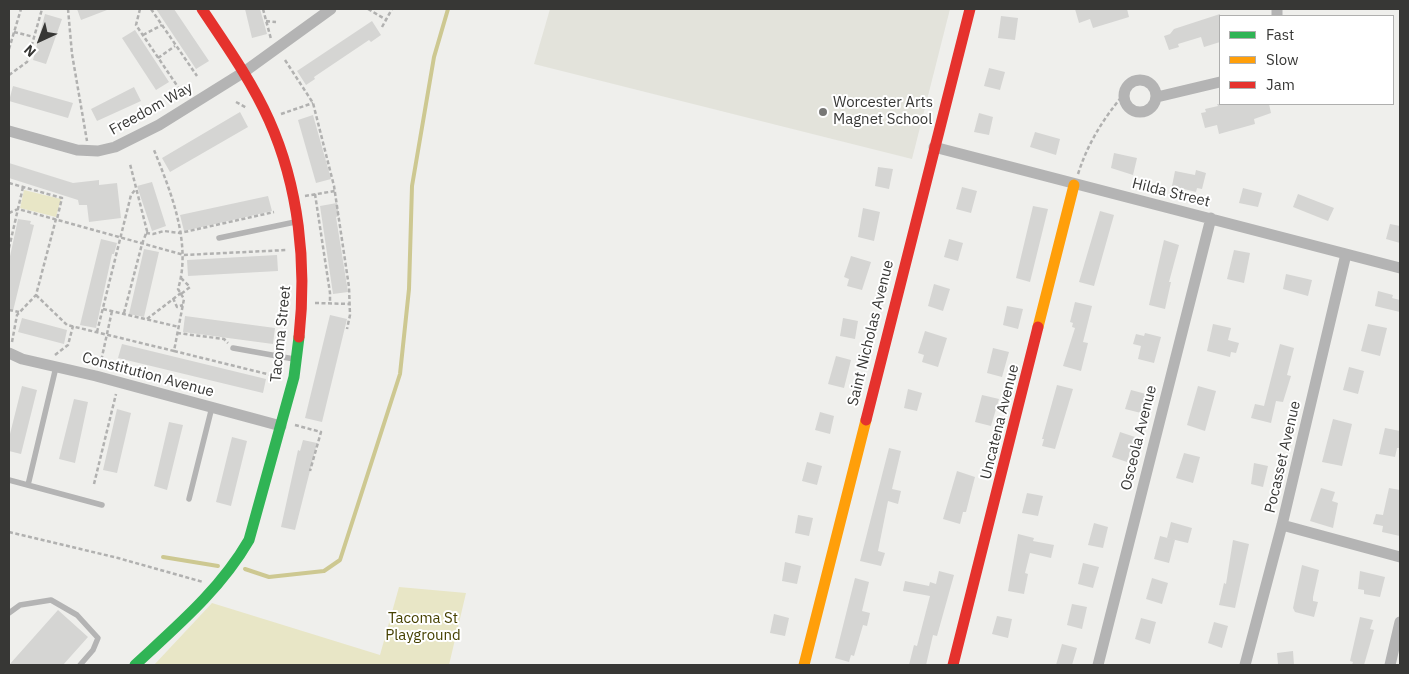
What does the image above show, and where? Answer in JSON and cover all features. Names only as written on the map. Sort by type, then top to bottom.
[{"type":"street","name":"Tacoma Street","points":[[135,665],[216,586],[237,560],[249,540],[286,425],[302,308],[302,261],[288,172],[269,120],[244,72],[202,9]]},
{"type":"street","name":"Freedom Way","points":[[9,131],[64,148],[89,152],[115,147],[129,141],[244,72],[331,9]]},
{"type":"street","name":"Saint Nicholas Avenue","points":[[804,665],[970,9]]},
{"type":"street","points":[[1138,80],[1150,83],[1157,97],[1156,102],[1148,111],[1137,112],[1128,107],[1124,94],[1128,85],[1138,80]]},
{"type":"street","points":[[1157,97],[1219,82]]},
{"type":"street","name":"Hilda Street","points":[[934,148],[1400,268]]},
{"type":"street","name":"Uncatena Avenue","points":[[953,665],[1074,185]]},
{"type":"street","name":"Osceola Avenue","points":[[1098,665],[1211,218]]},
{"type":"street","name":"Pocasset Avenue","points":[[1245,665],[1282,525],[1346,254]]},
{"type":"street","name":"Constitution Avenue","points":[[10,348],[22,359],[56,361],[212,406],[286,425]]},
{"type":"street","points":[[1282,525],[1400,557]]},
{"type":"street","points":[[1390,665],[1400,622]]},
{"type":"lane","points":[[219,238],[297,222]]},
{"type":"lane","points":[[233,348],[296,359]]},
{"type":"lane","points":[[28,485],[56,361]]},
{"type":"lane","points":[[189,499],[212,406]]},
{"type":"lane","points":[[9,480],[102,505]]},
{"type":"lane","points":[[9,613],[20,605],[51,600],[77,615],[98,638],[93,650],[80,665]]},
{"type":"path","points":[[9,49],[21,9]]},
{"type":"path","points":[[9,75],[28,62],[42,9]]},
{"type":"path","points":[[68,9],[72,54],[89,152]]},
{"type":"path","points":[[140,9],[136,25],[178,87]]},
{"type":"path","points":[[151,9],[196,76]]},
{"type":"path","points":[[263,9],[271,41]]},
{"type":"path","points":[[368,9],[385,19]]},
{"type":"path","points":[[382,28],[385,19],[392,9]]},
{"type":"path","points":[[266,21],[276,22]]},
{"type":"path","points":[[143,35],[162,25]]},
{"type":"path","points":[[14,32],[34,37]]},
{"type":"path","points":[[158,58],[176,46]]},
{"type":"path","points":[[285,60],[313,103],[335,191],[350,304],[347,329]]},
{"type":"path","points":[[1074,185],[1083,157],[1100,123],[1124,94]]},
{"type":"path","points":[[236,102],[253,112]]},
{"type":"path","points":[[280,114],[313,103]]},
{"type":"path","points":[[154,150],[164,176],[180,233],[184,256],[182,278],[178,289],[184,298],[174,351]]},
{"type":"path","points":[[124,313],[146,233],[130,164]]},
{"type":"path","points":[[9,183],[62,198],[36,295],[17,315],[10,348]]},
{"type":"path","points":[[9,248],[23,187]]},
{"type":"path","points":[[97,332],[131,195],[135,190]]},
{"type":"path","points":[[305,196],[335,191]]},
{"type":"path","points":[[315,194],[330,304]]},
{"type":"path","points":[[9,213],[18,209],[184,256],[288,250]]},
{"type":"path","points":[[146,233],[164,231],[180,233],[274,212]]},
{"type":"path","points":[[146,319],[190,287],[182,278]]},
{"type":"path","points":[[36,295],[66,325],[279,377]]},
{"type":"path","points":[[173,298],[177,307],[183,305]]},
{"type":"path","points":[[314,303],[350,304]]},
{"type":"path","points":[[104,309],[179,327]]},
{"type":"path","points":[[9,310],[19,312]]},
{"type":"path","points":[[100,366],[112,310]]},
{"type":"path","points":[[56,361],[68,345],[73,326]]},
{"type":"path","points":[[177,333],[224,339],[233,348]]},
{"type":"path","points":[[94,484],[116,394]]},
{"type":"path","points":[[286,425],[321,432],[310,472]]},
{"type":"path","points":[[9,532],[118,558],[216,586]]},
{"type":"shaded area","name":"Worcester Arts Magnet School","points":[[550,9],[950,9],[912,159],[534,64]]},
{"type":"green space","points":[[24,190],[61,199],[56,217],[20,208]]},
{"type":"green space","name":"Tacoma St Playground","points":[[399,587],[466,593],[449,665],[154,665],[212,603],[380,655]]},
{"type":"building","points":[[77,9],[107,9],[107,10],[81,20]]},
{"type":"building","points":[[156,9],[174,9],[209,61],[196,69]]},
{"type":"building","points":[[245,9],[260,9],[267,34],[252,38]]},
{"type":"building","points":[[1075,9],[1127,9],[1129,17],[1093,28],[1090,19],[1079,23]]},
{"type":"building","points":[[45,14],[62,19],[46,64],[33,60]]},
{"type":"building","points":[[1220,14],[1219,42],[1204,47],[1201,37],[1178,44],[1179,47],[1169,50],[1164,36],[1170,34],[1174,29]]},
{"type":"building","points":[[1001,16],[1018,18],[1015,40],[998,38]]},
{"type":"building","points":[[372,21],[381,35],[371,42],[369,40],[314,77],[315,79],[306,85],[297,71]]},
{"type":"building","points":[[135,30],[169,82],[156,90],[122,38]]},
{"type":"building","points":[[989,68],[1005,72],[1000,90],[984,86]]},
{"type":"building","points":[[13,86],[73,103],[68,118],[9,101]]},
{"type":"building","points":[[134,87],[141,101],[97,121],[91,109]]},
{"type":"building","points":[[1217,104],[1269,105],[1271,113],[1254,119],[1255,124],[1219,134],[1217,125],[1205,128],[1201,113],[1206,112],[1205,109],[1218,106]]},
{"type":"building","points":[[240,112],[248,127],[170,172],[162,158]]},
{"type":"building","points":[[979,113],[993,117],[989,135],[974,132]]},
{"type":"building","points":[[313,115],[331,179],[316,183],[298,120]]},
{"type":"building","points":[[1035,132],[1060,139],[1056,155],[1030,147]]},
{"type":"building","points":[[1114,153],[1137,158],[1133,175],[1111,168]]},
{"type":"building","points":[[9,163],[73,183],[99,180],[99,185],[117,183],[121,218],[89,222],[87,205],[79,205],[78,200],[9,178]]},
{"type":"building","points":[[878,167],[893,169],[889,189],[875,186]]},
{"type":"building","points":[[1196,170],[1206,173],[1202,189],[1197,188],[1196,192],[1172,186],[1175,171],[1195,175]]},
{"type":"building","points":[[152,182],[166,226],[152,231],[137,186]]},
{"type":"building","points":[[962,187],[977,191],[971,213],[956,209]]},
{"type":"building","points":[[1243,188],[1262,193],[1258,207],[1239,203]]},
{"type":"building","points":[[1298,194],[1334,208],[1328,221],[1293,207]]},
{"type":"building","points":[[268,196],[272,211],[184,231],[180,215]]},
{"type":"building","points":[[337,203],[339,216],[336,217],[348,292],[333,294],[320,206]]},
{"type":"building","points":[[1033,206],[1048,209],[1030,282],[1016,278]]},
{"type":"building","points":[[863,208],[880,212],[874,241],[858,237]]},
{"type":"building","points":[[1100,211],[1114,215],[1094,286],[1079,282]]},
{"type":"building","points":[[18,219],[31,221],[30,224],[34,225],[13,311],[9,311],[9,261]]},
{"type":"building","points":[[1390,224],[1400,226],[1400,243],[1386,239]]},
{"type":"building","points":[[101,239],[117,243],[114,254],[112,254],[96,328],[80,325]]},
{"type":"building","points":[[949,239],[963,243],[958,261],[944,257]]},
{"type":"building","points":[[1164,240],[1179,245],[1169,282],[1171,282],[1165,309],[1149,305]]},
{"type":"building","points":[[144,249],[159,252],[144,317],[129,314]]},
{"type":"building","points":[[1234,250],[1250,253],[1244,283],[1227,279]]},
{"type":"building","points":[[277,255],[278,271],[188,276],[187,260]]},
{"type":"building","points":[[851,256],[871,262],[862,290],[847,286],[849,279],[844,277]]},
{"type":"building","points":[[1286,274],[1312,280],[1308,296],[1283,289]]},
{"type":"building","points":[[934,284],[950,289],[943,311],[928,306]]},
{"type":"building","points":[[1378,291],[1393,295],[1392,298],[1400,300],[1400,312],[1375,306]]},
{"type":"building","points":[[1075,302],[1092,306],[1083,342],[1088,343],[1081,371],[1063,366],[1075,328],[1072,327],[1073,323],[1070,322]]},
{"type":"building","points":[[1007,306],[1023,309],[1018,329],[1003,325]]},
{"type":"building","points":[[330,315],[347,319],[322,422],[305,418]]},
{"type":"building","points":[[185,316],[275,328],[273,344],[183,332]]},
{"type":"building","points":[[22,318],[67,330],[64,344],[18,332]]},
{"type":"building","points":[[843,318],[858,321],[855,339],[840,336]]},
{"type":"building","points":[[1213,324],[1231,328],[1228,340],[1239,343],[1236,353],[1231,352],[1230,357],[1207,351]]},
{"type":"building","points":[[1368,324],[1387,328],[1380,356],[1361,351]]},
{"type":"building","points":[[925,331],[947,338],[938,367],[922,362],[924,355],[918,353]]},
{"type":"building","points":[[1145,333],[1161,337],[1154,363],[1138,359],[1141,346],[1133,344],[1136,334],[1144,336]]},
{"type":"building","points":[[122,344],[266,379],[263,393],[118,358]]},
{"type":"building","points":[[1280,344],[1294,348],[1287,375],[1291,376],[1283,402],[1276,401],[1271,423],[1251,418],[1255,404],[1264,406]]},
{"type":"building","points":[[993,348],[1009,352],[1002,377],[987,373]]},
{"type":"building","points":[[836,356],[851,360],[844,388],[828,384]]},
{"type":"building","points":[[1349,367],[1364,371],[1358,394],[1343,390]]},
{"type":"building","points":[[1057,385],[1073,389],[1055,449],[1042,446],[1044,439],[1042,439]]},
{"type":"building","points":[[22,386],[37,390],[21,454],[9,451],[9,438]]},
{"type":"building","points":[[1198,386],[1216,391],[1205,431],[1187,425]]},
{"type":"building","points":[[908,389],[922,393],[917,411],[904,408]]},
{"type":"building","points":[[1131,390],[1146,394],[1141,413],[1125,409]]},
{"type":"building","points":[[982,395],[999,399],[991,426],[975,422]]},
{"type":"building","points":[[74,399],[88,402],[75,463],[59,459]]},
{"type":"building","points":[[117,409],[131,413],[117,473],[103,470]]},
{"type":"building","points":[[820,412],[834,416],[830,434],[815,430]]},
{"type":"building","points":[[1333,419],[1352,424],[1342,466],[1322,462]]},
{"type":"building","points":[[169,422],[183,425],[167,490],[154,486]]},
{"type":"building","points":[[1385,428],[1400,431],[1400,448],[1397,448],[1395,457],[1379,454]]},
{"type":"building","points":[[1120,432],[1135,437],[1127,462],[1112,457]]},
{"type":"building","points":[[232,437],[247,441],[231,506],[216,502]]},
{"type":"building","points":[[303,440],[317,443],[295,530],[281,527],[298,450],[300,451]]},
{"type":"building","points":[[889,448],[901,451],[892,489],[901,491],[898,504],[888,501],[878,551],[885,553],[881,566],[860,561]]},
{"type":"building","points":[[1184,453],[1200,457],[1193,483],[1176,478]]},
{"type":"building","points":[[807,462],[822,466],[817,485],[802,481]]},
{"type":"building","points":[[1254,463],[1268,466],[1263,487],[1251,484]]},
{"type":"building","points":[[957,471],[975,477],[966,512],[963,512],[960,524],[943,519]]},
{"type":"building","points":[[1321,488],[1335,492],[1332,501],[1338,503],[1333,528],[1310,521]]},
{"type":"building","points":[[1389,488],[1400,490],[1400,536],[1382,532],[1383,526],[1373,524],[1376,514],[1383,515]]},
{"type":"building","points":[[1027,493],[1043,496],[1038,516],[1022,513]]},
{"type":"building","points":[[798,515],[813,518],[809,536],[795,533]]},
{"type":"building","points":[[1171,522],[1192,528],[1188,543],[1167,538]]},
{"type":"building","points":[[1094,523],[1108,527],[1103,548],[1088,545]]},
{"type":"building","points":[[1018,534],[1034,538],[1033,541],[1054,545],[1051,558],[1030,553],[1025,573],[1028,574],[1024,594],[1008,591]]},
{"type":"building","points":[[1160,536],[1175,540],[1169,563],[1154,559]]},
{"type":"building","points":[[1233,540],[1249,544],[1235,608],[1219,605],[1224,583],[1226,584]]},
{"type":"building","points":[[785,562],[801,566],[797,584],[782,581]]},
{"type":"building","points":[[1083,563],[1099,567],[1093,588],[1078,584]]},
{"type":"building","points":[[1302,565],[1319,570],[1313,597],[1313,601],[1318,602],[1314,617],[1295,612],[1293,608]]},
{"type":"building","points":[[939,571],[954,575],[937,636],[933,635],[926,665],[909,665],[914,645],[917,646],[930,596],[903,591],[905,581],[929,586],[930,582],[936,584]]},
{"type":"building","points":[[1360,571],[1385,577],[1380,597],[1364,594],[1364,590],[1358,589]]},
{"type":"building","points":[[855,578],[869,582],[862,611],[870,613],[867,626],[863,625],[854,656],[851,655],[849,662],[835,658]]},
{"type":"building","points":[[1152,578],[1168,583],[1162,604],[1146,599]]},
{"type":"building","points":[[1072,604],[1087,607],[1082,629],[1067,625]]},
{"type":"building","points":[[58,610],[88,637],[63,665],[9,665]]},
{"type":"building","points":[[774,614],[789,618],[785,636],[770,633]]},
{"type":"building","points":[[997,616],[1012,619],[1008,638],[992,634]]},
{"type":"building","points":[[1360,617],[1373,620],[1370,629],[1374,630],[1364,665],[1352,665],[1353,662],[1350,661]]},
{"type":"building","points":[[1141,618],[1156,622],[1150,644],[1135,639]]},
{"type":"building","points":[[1214,622],[1228,626],[1222,648],[1208,643]]},
{"type":"building","points":[[1062,644],[1077,648],[1072,665],[1056,665]]},
{"type":"building","points":[[1293,651],[1294,665],[1278,664],[1277,653]]},
{"type":"waterway","points":[[245,569],[269,577],[324,571],[340,560],[400,374],[409,289],[412,186],[434,57],[448,9]]},
{"type":"waterway","points":[[163,557],[218,566]]},
{"type":"traffic: fast","points":[[135,665],[197,607],[225,575],[249,540],[294,377],[299,337]]},
{"type":"traffic: slow","points":[[1038,327],[1074,185]]},
{"type":"traffic: slow","points":[[804,665],[866,420]]},
{"type":"traffic: jam","points":[[202,9],[238,63],[262,105],[279,146],[287,172],[294,199],[301,254],[302,282],[299,337]]},
{"type":"traffic: jam","points":[[866,420],[970,9]]},
{"type":"traffic: jam","points":[[953,665],[1038,327]]},
{"type":"place","name":"Worcester Arts Magnet School","points":[[823,112]]}]
